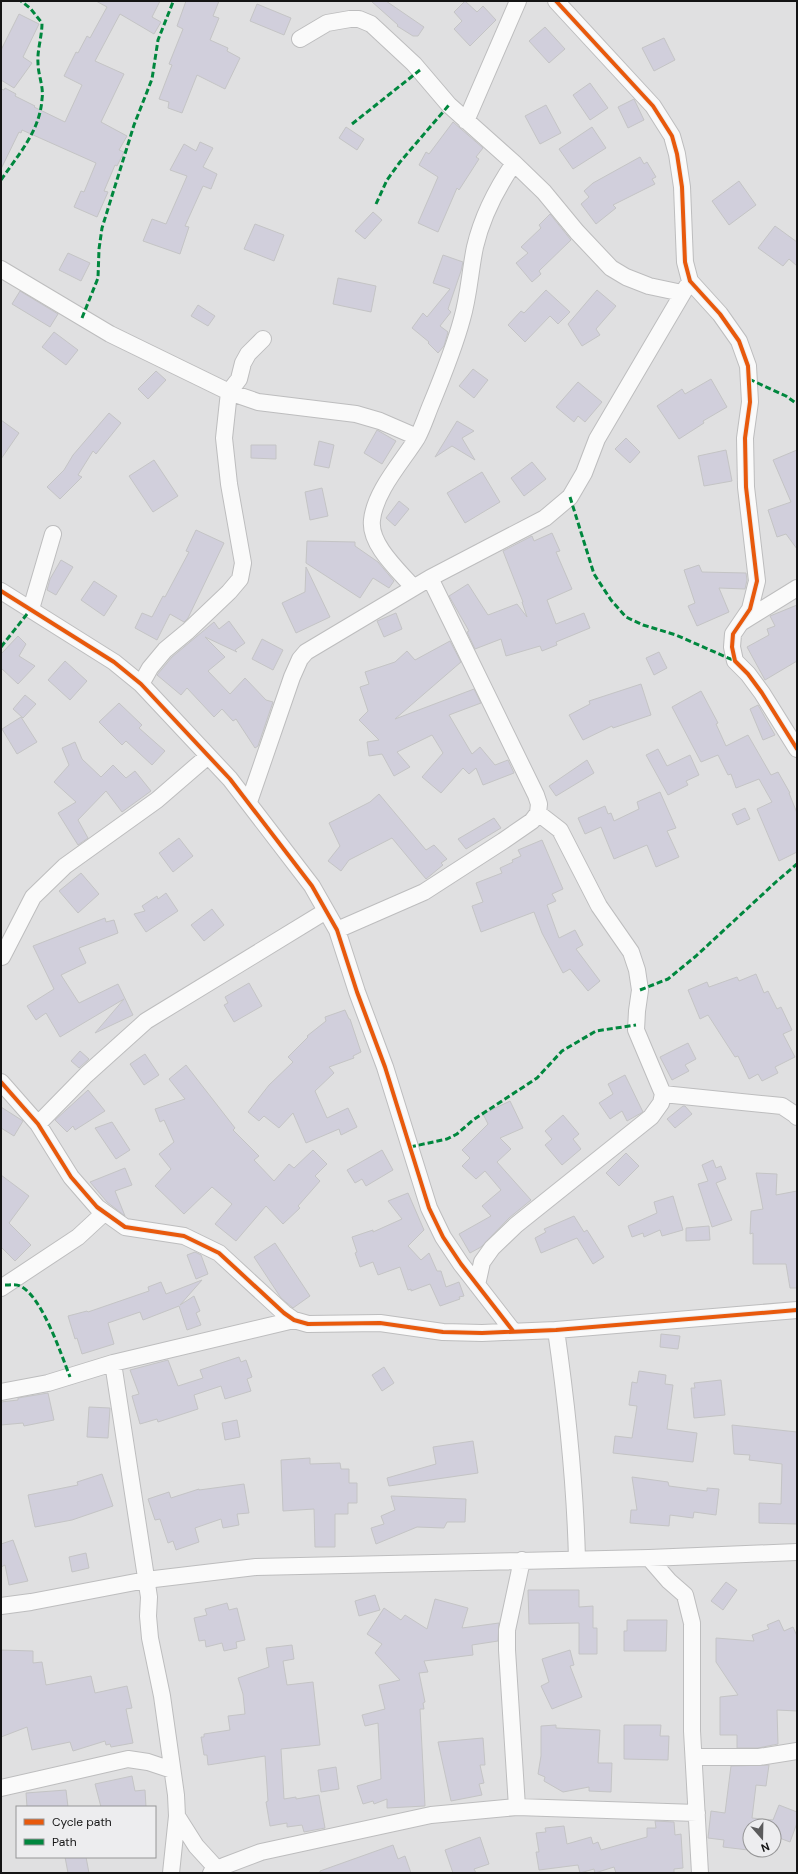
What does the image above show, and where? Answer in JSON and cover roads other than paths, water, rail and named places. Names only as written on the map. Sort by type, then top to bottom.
[{"type":"street","points":[[466,121],[518,1]]},
{"type":"street","points":[[248,802],[292,677],[303,655],[314,646],[413,587],[545,518],[570,497],[584,473],[596,439],[628,388],[686,287],[682,187],[677,154],[672,136],[653,106],[556,1]]},
{"type":"street","points":[[300,39],[327,23],[354,19],[371,24],[414,64],[449,105],[544,192],[577,232],[611,268],[626,277],[649,286],[686,287],[720,314],[740,341],[748,366],[750,402],[745,438],[746,487],[757,581],[750,609],[733,634],[732,647],[735,660],[762,693],[797,749]]},
{"type":"street","points":[[413,587],[378,545],[372,532],[374,508],[394,469],[417,437],[435,394],[460,324],[469,285],[475,247],[489,206],[500,183],[514,163]]},
{"type":"street","points":[[1,269],[110,334],[229,392],[258,402],[356,414],[380,421],[417,437]]},
{"type":"street","points":[[141,684],[150,668],[165,650],[188,631],[229,592],[240,579],[243,563],[229,484],[224,438],[229,392],[239,379],[243,363],[248,354],[263,339]]},
{"type":"street","points":[[31,609],[53,534]]},
{"type":"street","points":[[337,930],[424,892],[532,821],[538,813],[540,804],[536,795],[430,578]]},
{"type":"street","points":[[739,624],[797,588]]},
{"type":"street","points":[[1,591],[114,662],[141,684],[208,756],[248,802],[312,886],[337,930],[357,992],[386,1067],[429,1208],[443,1237],[476,1285],[512,1331]]},
{"type":"street","points":[[2,957],[33,897],[65,866],[157,800],[208,756]]},
{"type":"street","points":[[476,1285],[482,1262],[492,1248],[516,1225],[651,1117],[661,1103],[663,1094],[636,1030],[640,990],[637,970],[631,952],[599,906],[560,830],[538,813]]},
{"type":"street","points":[[38,1124],[86,1075],[146,1021],[326,911]]},
{"type":"street","points":[[1,1082],[38,1124],[71,1177],[96,1207],[125,1227],[184,1236],[219,1253],[294,1320],[308,1324],[380,1323],[451,1332],[482,1334],[512,1331],[556,1330],[797,1310]]},
{"type":"street","points":[[663,1094],[782,1106],[794,1114],[797,1118]]},
{"type":"street","points":[[1,1288],[78,1238],[104,1213]]},
{"type":"street","points":[[1,1392],[48,1383],[112,1363],[294,1320]]},
{"type":"street","points":[[556,1330],[566,1401],[576,1507],[577,1560]]},
{"type":"street","points":[[112,1363],[149,1597],[148,1616],[150,1638],[162,1696],[176,1795],[177,1816],[171,1873]]},
{"type":"street","points":[[1,1606],[146,1580],[256,1567],[577,1560],[797,1552]]},
{"type":"street","points":[[649,1558],[668,1581],[685,1595],[692,1623],[692,1731],[700,1873]]},
{"type":"street","points":[[517,1807],[507,1630],[522,1560]]},
{"type":"street","points":[[694,1757],[759,1757],[797,1751]]},
{"type":"street","points":[[1,1788],[128,1759],[148,1762],[172,1770]]},
{"type":"street","points":[[177,1816],[214,1871],[261,1852],[431,1815],[517,1807],[697,1813]]}]
